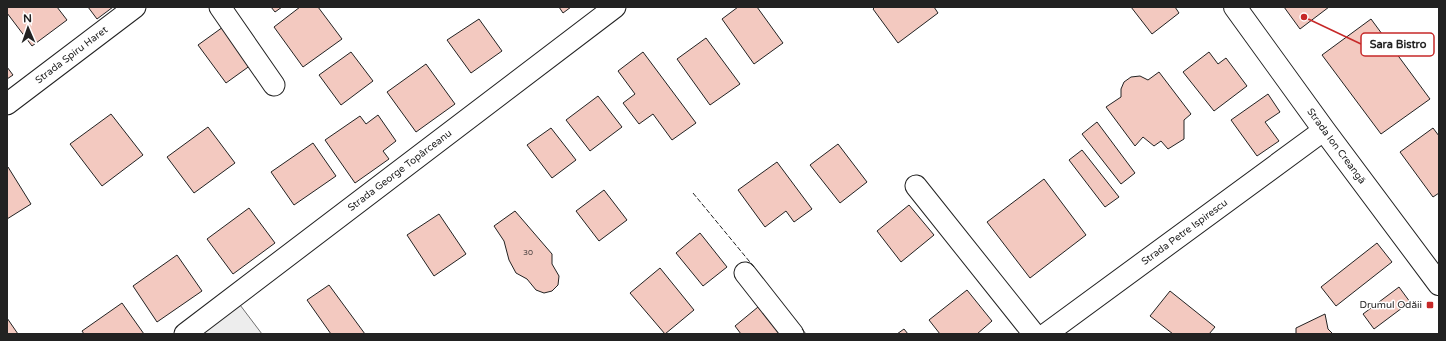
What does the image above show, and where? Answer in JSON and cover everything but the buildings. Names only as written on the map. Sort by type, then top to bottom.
[{"type":"street","name":"Strada Spiru Haret","points":[[7,104],[135,7]]},
{"type":"street","points":[[220,7],[274,84]]},
{"type":"street","name":"Strada George Topârceanu","points":[[185,334],[615,7]]},
{"type":"street","name":"Strada Ion Creangă","points":[[1235,7],[1324,130],[1439,284]]},
{"type":"street","name":"Strada Petre Ispirescu","points":[[1046,334],[1324,130]]},
{"type":"street","points":[[916,186],[1034,334]]},
{"type":"street","points":[[745,273],[793,334]]},
{"type":"shaded area","points":[[237,301],[262,334],[194,334]]},
{"type":"fence","points":[[693,193],[754,267]]},
{"type":"fence","points":[[802,329],[806,334]]},
{"type":"place","name":"Sara Bistro","points":[[1304,17]]},
{"type":"place","name":"Drumul Odăii","points":[[1430,305]]}]
